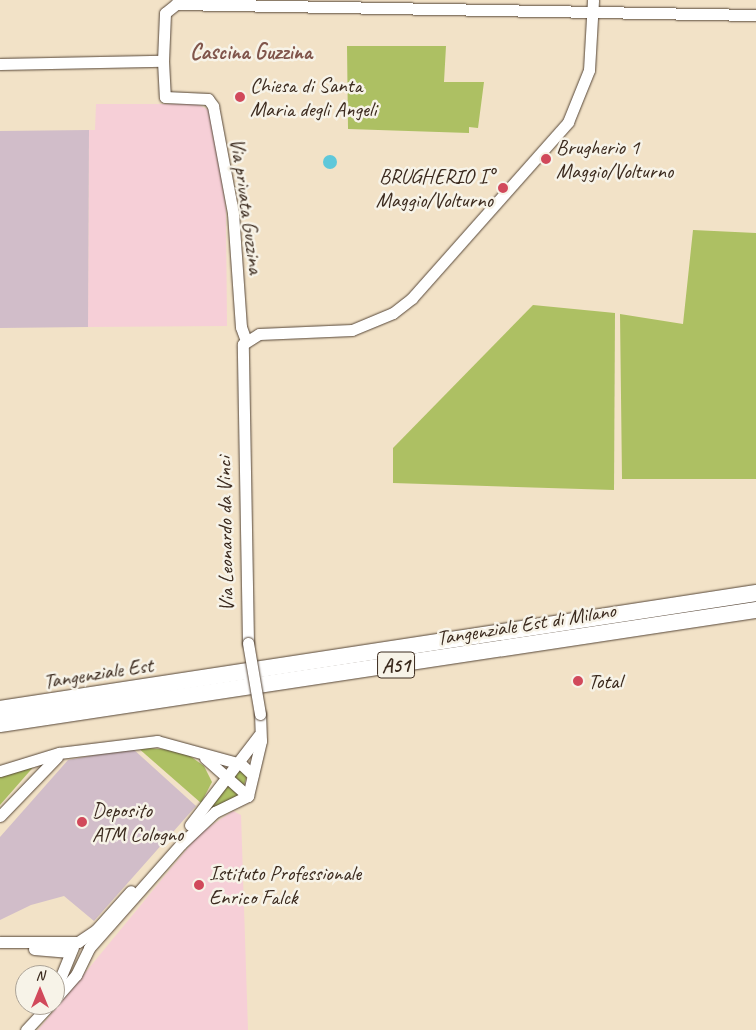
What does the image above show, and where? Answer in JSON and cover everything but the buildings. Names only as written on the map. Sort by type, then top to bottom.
[{"type":"highway","points":[[718,599],[756,588]]},
{"type":"highway","name":"Tangenziale Est di Milano","points":[[203,678],[756,593]]},
{"type":"highway","name":"Tangenziale Est di Milano","points":[[36,718],[756,610]]},
{"type":"highway","points":[[0,699],[203,678]]},
{"type":"highway","name":"Tangenziale Est","points":[[0,709],[203,678]]},
{"type":"highway","points":[[0,729],[36,718]]},
{"type":"highway","name":"Tangenziale Est","points":[[0,724],[36,718]]},
{"type":"street","points":[[246,341],[263,334],[352,330],[384,317],[412,298],[568,122],[586,82],[593,0]]},
{"type":"street","points":[[0,64],[163,61],[164,12],[176,4],[756,15]]},
{"type":"street","name":"Via privata Guzzina","points":[[163,61],[165,97],[208,99],[213,106],[233,213],[241,327],[246,341]]},
{"type":"street","name":"Via Leonardo da Vinci","points":[[246,341],[240,359],[248,643],[260,720],[253,775],[248,796]]},
{"type":"street","points":[[64,965],[71,948],[96,930],[218,791],[236,762],[255,744],[260,720]]},
{"type":"street","points":[[0,771],[70,751],[157,740],[202,755],[236,762],[253,775]]},
{"type":"street","points":[[0,816],[46,764],[70,751]]},
{"type":"street","points":[[65,985],[80,966],[92,944],[202,822],[248,796],[202,755]]},
{"type":"street","points":[[202,755],[217,778],[218,791]]},
{"type":"street","points":[[0,942],[71,948]]},
{"type":"street","points":[[0,942],[40,950],[71,948],[92,944]]},
{"type":"street","points":[[71,948],[80,966]]},
{"type":"street","points":[[40,950],[54,960],[56,965]]},
{"type":"street","points":[[26,1030],[40,1015]]},
{"type":"shaded area","points":[[96,104],[197,104],[211,111],[226,209],[227,326],[88,327],[89,130],[95,130]]},
{"type":"shaded area","points":[[89,130],[88,327],[0,328],[0,131]]},
{"type":"shaded area","points":[[132,748],[196,806],[94,921],[64,896],[31,905],[0,920],[0,837],[68,760]]},
{"type":"shaded area","name":"Istituto Professionale Enrico Falck","points":[[233,811],[241,815],[248,1030],[38,1030],[50,1015],[65,1015],[65,997],[200,833]]},
{"type":"green space","points":[[347,46],[446,46],[444,82],[484,82],[478,128],[469,127],[469,133],[348,129]]},
{"type":"green space","points":[[693,230],[756,233],[756,479],[622,479],[620,314],[683,324]]},
{"type":"green space","points":[[533,305],[615,313],[614,490],[393,483],[393,448]]},
{"type":"green space","points":[[137,747],[183,751],[204,766],[212,782],[201,803]]},
{"type":"green space","points":[[36,764],[0,805],[0,777]]},
{"type":"green space","points":[[237,767],[248,772],[244,785],[232,777]]},
{"type":"green space","points":[[229,783],[241,796],[209,813],[206,811]]},
{"type":"water","points":[[318,108],[324,114],[318,120],[312,114]]},
{"type":"water","points":[[330,155],[335,157],[337,162],[335,167],[330,169],[325,167],[323,162],[325,157]]},
{"type":"place","name":"Chiesa di Santa Maria degli Angeli","points":[[240,97]]},
{"type":"place","name":"Brugherio 1 Maggio/Volturno","points":[[546,159]]},
{"type":"place","name":"BRUGHERIO I° Maggio/Volturno","points":[[503,188]]},
{"type":"place","name":"Total","points":[[578,681]]},
{"type":"place","name":"Deposito ATM Cologno","points":[[82,822]]},
{"type":"place","name":"Istituto Professionale Enrico Falck","points":[[199,885]]},
{"type":"district","name":"Cascina Guzzina","points":[[251,53]]}]
